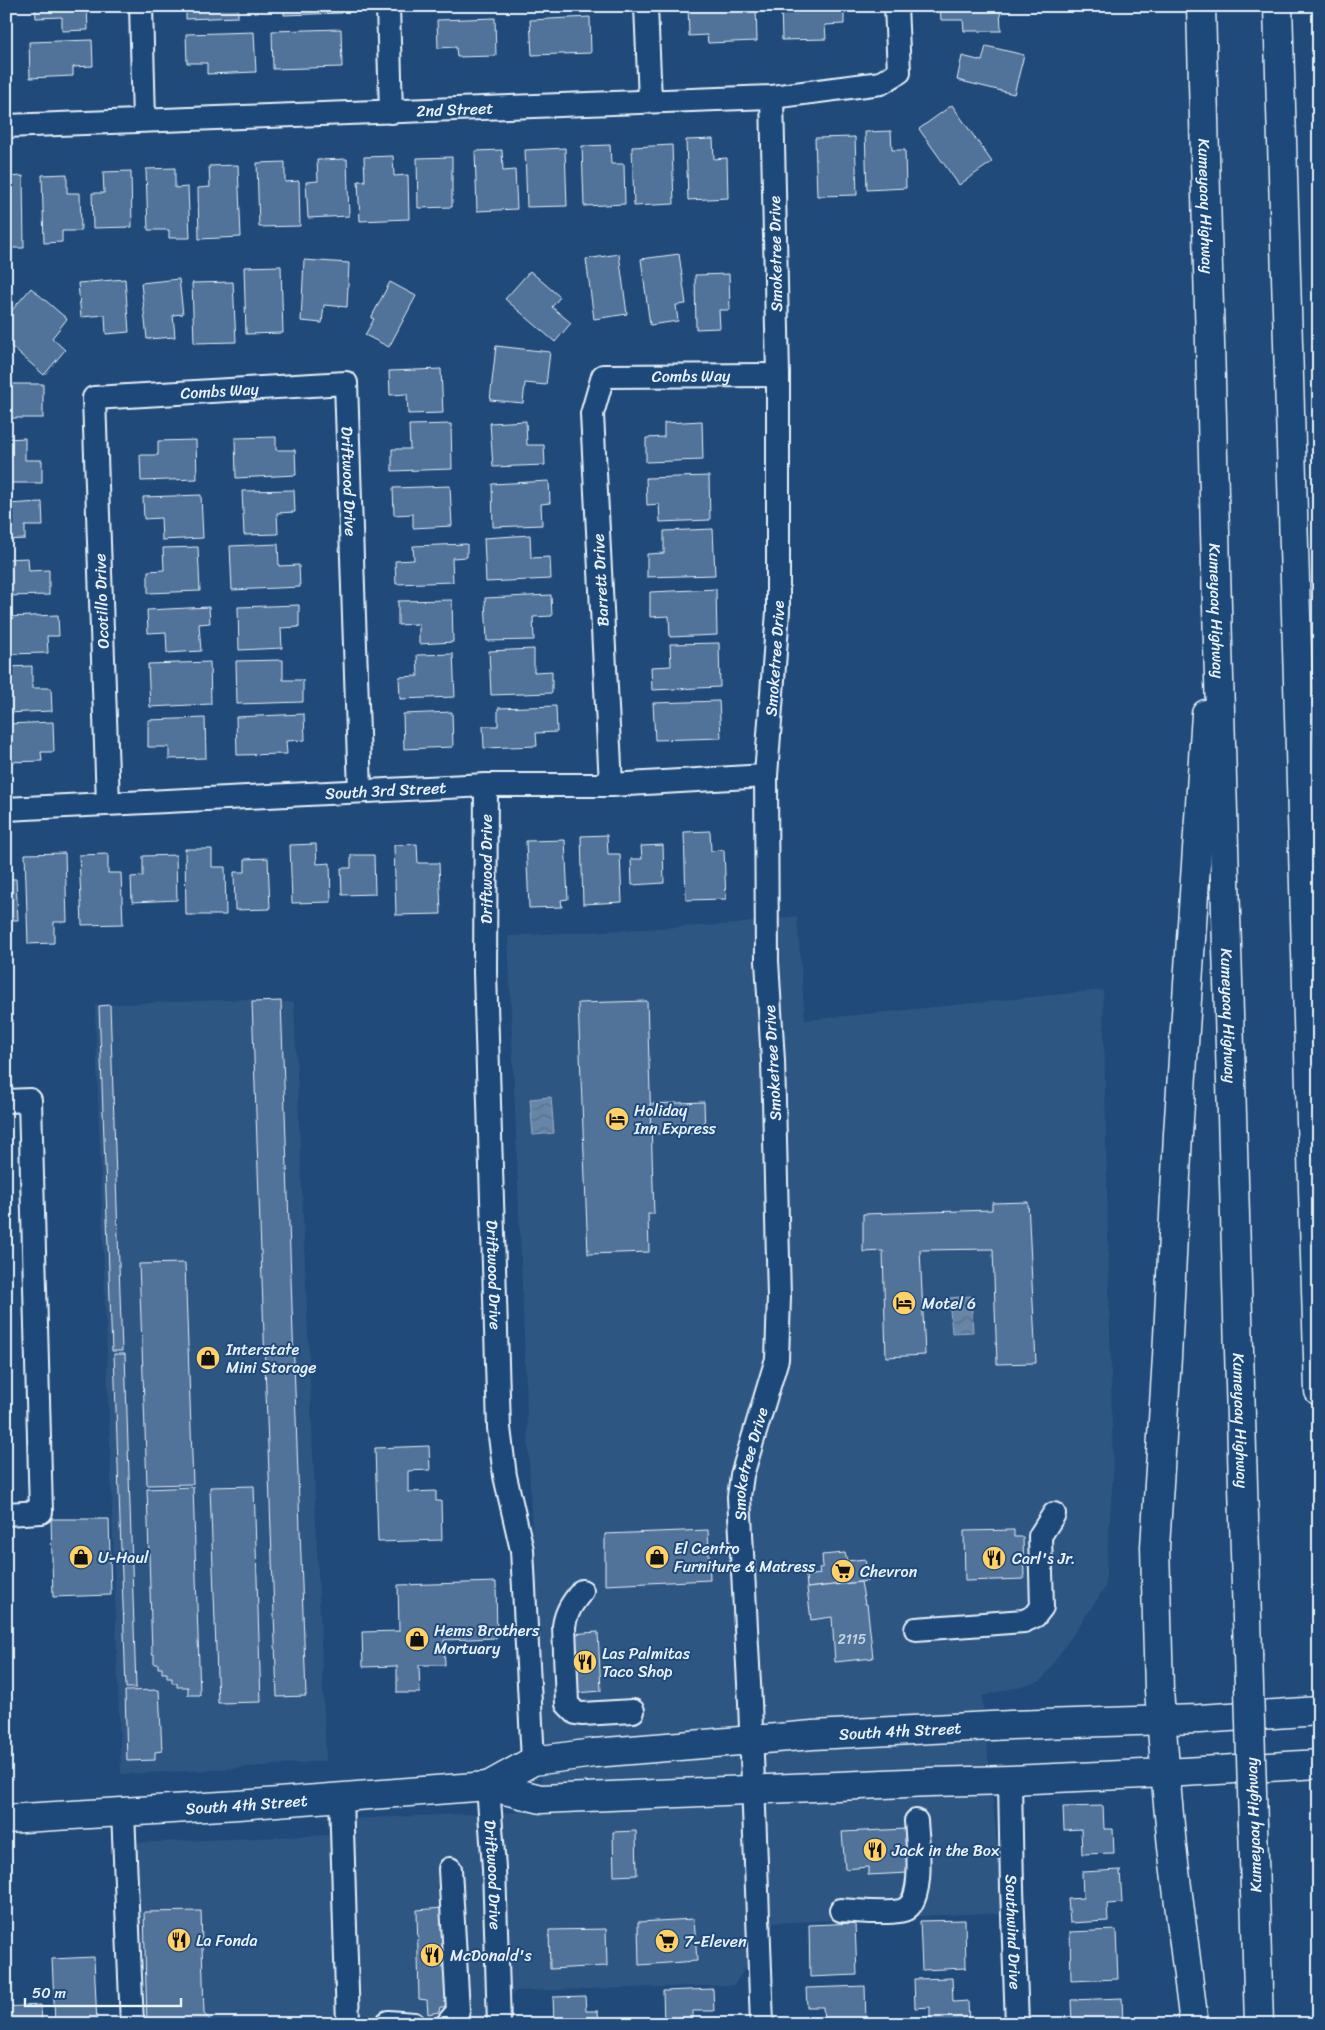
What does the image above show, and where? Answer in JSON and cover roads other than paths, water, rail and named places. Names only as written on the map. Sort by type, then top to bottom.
[{"type":"main road","name":"Kumeyaay Highway","points":[[1201,6],[1259,2024]]},
{"type":"main road","points":[[1278,6],[1295,525],[1319,1391]]},
{"type":"main road","points":[[1295,525],[1319,708]]},
{"type":"main road","points":[[1194,2024],[1172,1847],[1162,1720],[1155,1547],[1168,1357],[1178,1134],[1203,727],[1218,644]]},
{"type":"main road","name":"South 4th Street","points":[[488,1786],[533,1762],[594,1753],[752,1739],[1319,1711]]},
{"type":"main road","name":"South 4th Street","points":[[6,1820],[488,1786],[541,1800],[754,1789],[1166,1773],[1319,1764]]},
{"type":"street","points":[[141,6],[144,120]]},
{"type":"street","points":[[388,6],[391,112]]},
{"type":"street","points":[[646,6],[650,100]]},
{"type":"street","name":"2nd Street","points":[[6,126],[391,112],[650,100],[772,97],[881,83],[899,72],[896,6]]},
{"type":"street","name":"Smoketree Drive","points":[[762,2024],[752,1739],[739,1497],[742,1475],[777,1359],[779,1297],[773,1062],[767,960],[766,776],[778,611],[778,375],[772,97]]},
{"type":"street","name":"Combs Way","points":[[603,376],[778,375]]},
{"type":"street","name":"Barrett Drive","points":[[603,376],[592,414],[611,785]]},
{"type":"street","name":"Combs Way","points":[[94,398],[346,383]]},
{"type":"street","name":"Driftwood Drive","points":[[346,383],[360,791]]},
{"type":"street","name":"Ocotillo Drive","points":[[94,398],[108,803]]},
{"type":"street","name":"South 3rd Street","points":[[6,809],[486,785],[611,785],[766,776]]},
{"type":"street","name":"Driftwood Drive","points":[[486,785],[485,972],[499,1428],[505,1476],[522,1550],[533,1762]]},
{"type":"street","points":[[6,1100],[30,1100],[41,1512],[6,1514]]},
{"type":"street","points":[[916,1629],[1024,1622],[1035,1616],[1042,1607],[1040,1536],[1054,1514]]},
{"type":"street","points":[[582,1591],[571,1603],[566,1614],[564,1626],[567,1704],[576,1713],[582,1714],[633,1711]]},
{"type":"street","name":"Southwind Drive","points":[[1010,1780],[1012,1888],[1018,2024]]},
{"type":"street","name":"Driftwood Drive","points":[[488,1786],[494,1868],[498,2024]]},
{"type":"street","points":[[341,1797],[348,2024]]},
{"type":"street","points":[[123,1812],[132,2024]]},
{"type":"street","points":[[841,1910],[902,1911],[910,1905],[918,1880],[916,1821]]},
{"type":"street","points":[[447,2024],[458,2011],[450,1869]]},
{"type":"street","points":[[388,2022],[414,2024]]},
{"type":"water","points":[[551,1097],[554,1133],[533,1135],[530,1099]]},
{"type":"water","points":[[971,1296],[973,1332],[952,1333],[949,1298]]},
{"type":"place","name":"Holiday Inn Express","points":[[617,1119]]},
{"type":"place","name":"Motel 6","points":[[904,1303]]},
{"type":"place","name":"Interstate Mini Storage","points":[[208,1358]]},
{"type":"place","name":"U-Haul","points":[[81,1557]]},
{"type":"place","name":"El Centro Furniture & Matress","points":[[657,1557]]},
{"type":"place","name":"Carl's Jr.","points":[[994,1558]]},
{"type":"place","name":"Chevron","points":[[843,1571]]},
{"type":"place","name":"Hems Brothers Mortuary","points":[[417,1639]]},
{"type":"place","name":"Las Palmitas Taco Shop","points":[[585,1662]]},
{"type":"place","name":"Jack in the Box","points":[[875,1850]]},
{"type":"place","name":"La Fonda","points":[[179,1940]]},
{"type":"place","name":"7-Eleven","points":[[667,1941]]},
{"type":"place","name":"McDonald's","points":[[432,1955]]}]
